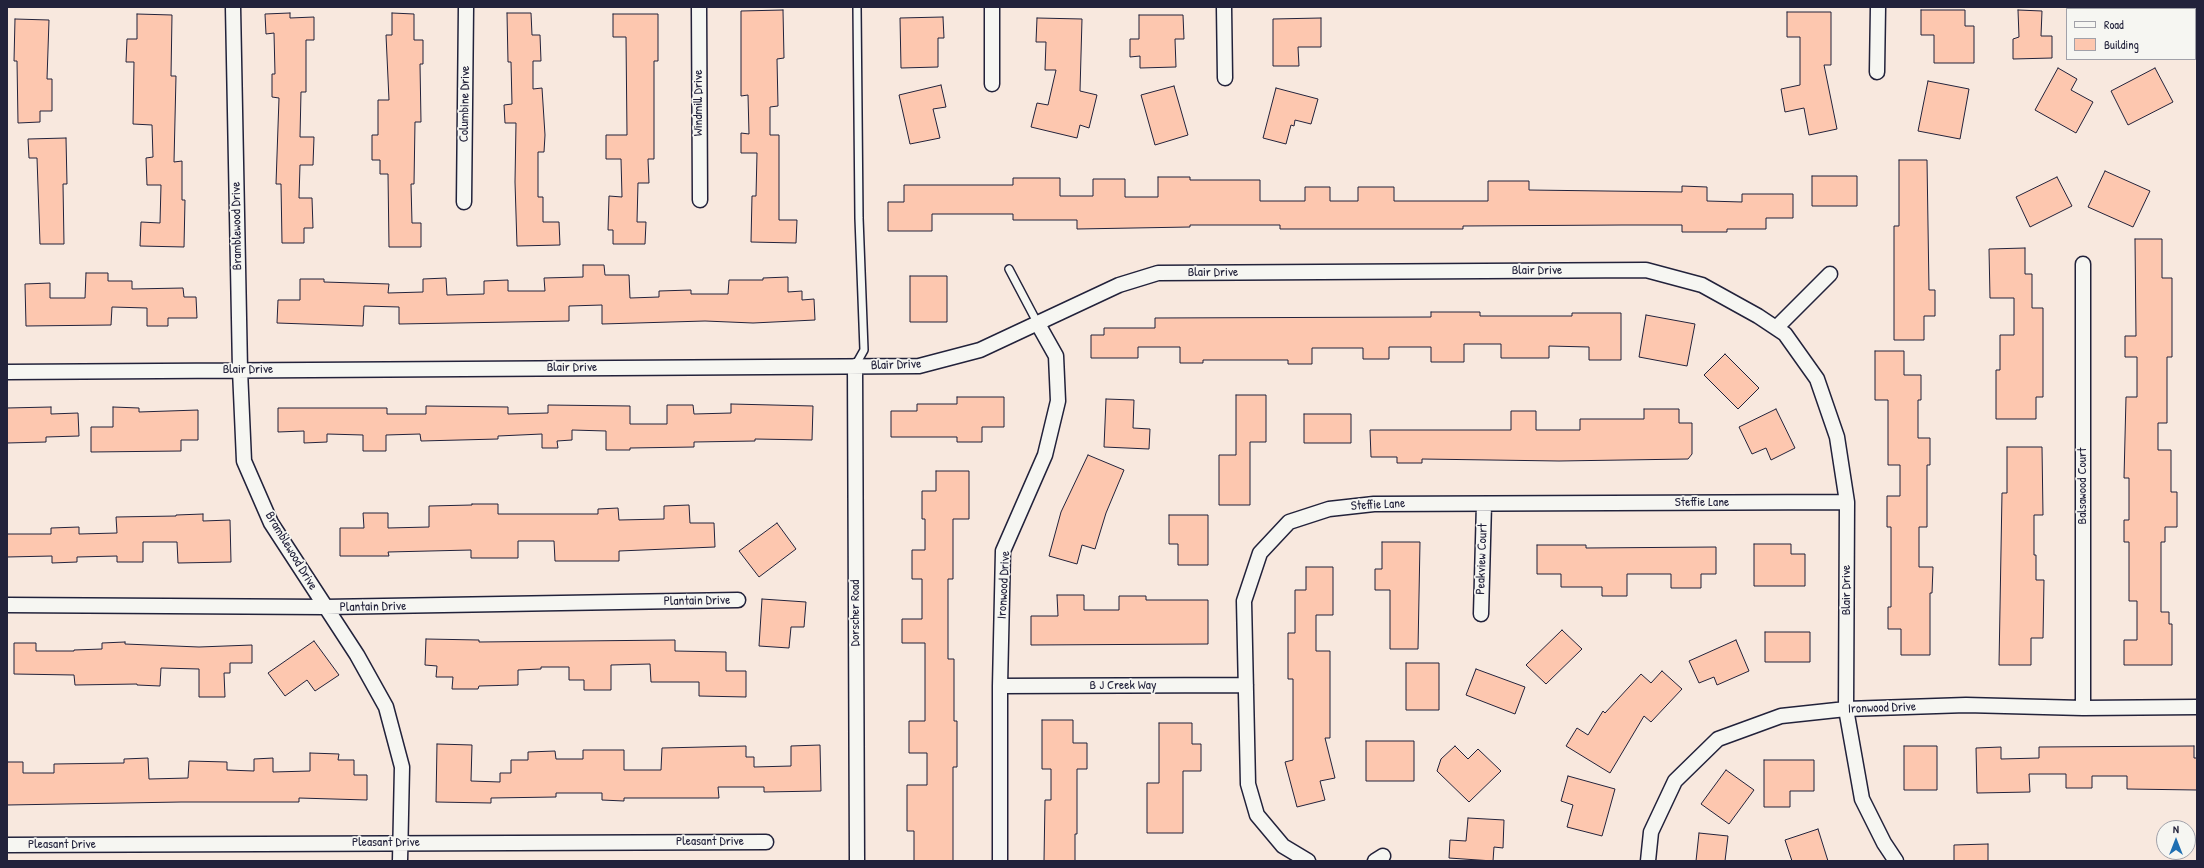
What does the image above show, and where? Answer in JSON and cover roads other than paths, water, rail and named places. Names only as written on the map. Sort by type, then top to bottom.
[{"type":"street","name":"Bramblewood Drive","points":[[233,7],[240,370],[244,461],[271,524],[357,655],[386,706],[402,767],[400,861]]},
{"type":"street","name":"Columbine Drive","points":[[464,202],[466,7]]},
{"type":"street","name":"Windmill Drive","points":[[699,7],[700,200]]},
{"type":"street","points":[[992,7],[992,84]]},
{"type":"street","points":[[1224,7],[1225,78]]},
{"type":"street","points":[[1877,72],[1878,7]]},
{"type":"street","name":"Balsawood Court","points":[[2083,264],[2083,708]]},
{"type":"street","name":"Blair Drive","points":[[7,372],[919,366],[980,350],[1119,285],[1158,273],[1646,270],[1702,285],[1776,328],[1785,334],[1817,379],[1837,437],[1847,502],[1846,710],[1862,799],[1884,843],[1896,861]]},
{"type":"street","points":[[1776,328],[1830,274]]},
{"type":"street","name":"Ironwood Drive","points":[[1000,861],[1000,686],[1003,551],[1045,455],[1058,401],[1056,356],[1038,324]]},
{"type":"street","name":"Dorscher Road","points":[[855,366],[857,861]]},
{"type":"street","name":"Steffie Lane","points":[[1308,861],[1283,846],[1256,815],[1248,784],[1244,601],[1260,553],[1289,522],[1329,509],[1374,504],[1847,502]]},
{"type":"street","name":"Peakview Court","points":[[1481,614],[1484,504]]},
{"type":"street","name":"Plantain Drive","points":[[7,605],[326,607],[738,600]]},
{"type":"street","name":"B J Creek Way","points":[[1000,686],[1246,685]]},
{"type":"street","name":"Ironwood Drive","points":[[1648,861],[1651,832],[1676,781],[1718,738],[1781,716],[1846,710],[1966,705],[2083,708],[2197,707]]},
{"type":"street","name":"Pleasant Drive","points":[[7,845],[766,842]]},
{"type":"lane","points":[[855,366],[864,350],[859,218],[857,7]]},
{"type":"lane","points":[[1009,269],[1038,324]]}]
